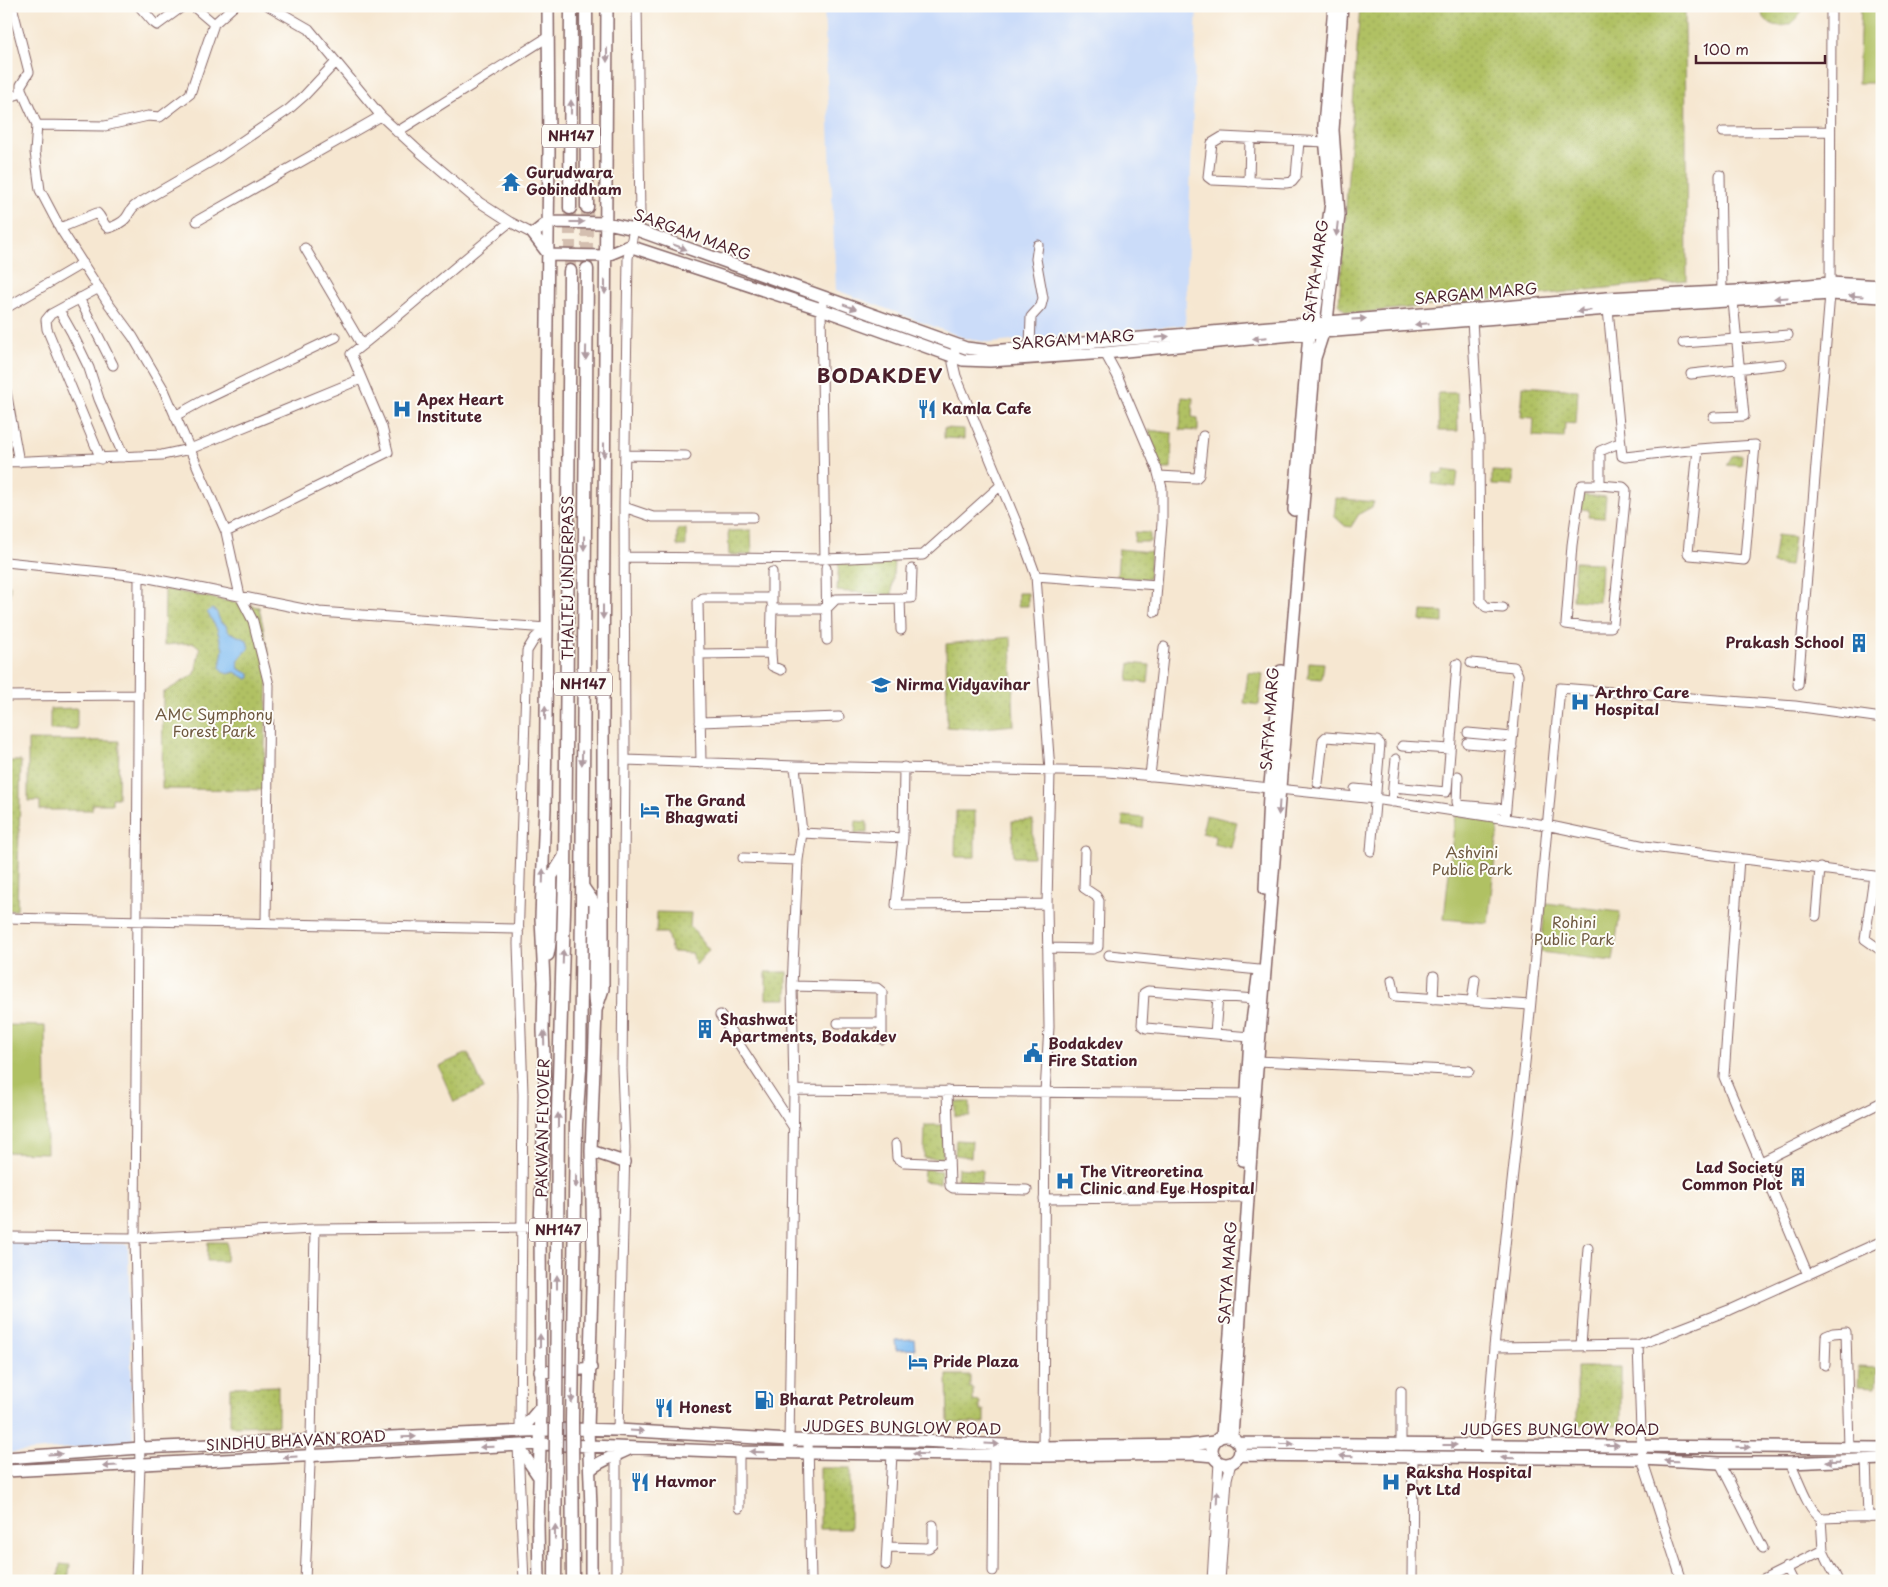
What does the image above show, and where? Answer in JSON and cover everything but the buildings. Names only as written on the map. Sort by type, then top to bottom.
[{"type":"highway","name":"NH147","points":[[570,208],[571,6]]},
{"type":"highway","name":"NH147","points":[[586,6],[587,207]]},
{"type":"highway","name":"THALTEJ UNDERPASS","points":[[583,887],[582,785],[587,269]]},
{"type":"highway","name":"THALTEJ UNDERPASS","points":[[565,855],[570,271]]},
{"type":"highway","name":"PAKWAN FLYOVER","points":[[555,1581],[558,1111],[565,855]]},
{"type":"highway","name":"NH147","points":[[573,1581],[573,1354],[583,887]]},
{"type":"main road","points":[[539,1581],[541,1407],[540,1227],[545,1079],[544,976],[541,918],[545,808],[547,628],[548,6]]},
{"type":"main road","points":[[596,1010],[603,989],[607,6]]},
{"type":"main road","name":"SATYA MARG","points":[[1226,1449],[1251,1094],[1250,1036],[1259,970],[1275,788],[1289,660],[1315,358],[1327,321],[1339,215],[1333,130],[1334,6]]},
{"type":"main road","name":"SATYA MARG","points":[[1238,1285],[1241,1197],[1251,1094],[1258,1061],[1275,788],[1309,334],[1314,322],[1331,204],[1324,126],[1342,6]]},
{"type":"main road","points":[[548,222],[532,234],[549,255]]},
{"type":"main road","name":"SARGAM MARG","points":[[548,222],[607,223],[634,229],[823,304],[954,350],[963,360],[990,361],[1105,353],[1323,332],[1732,301],[1830,289],[1882,297]]},
{"type":"main road","points":[[549,255],[606,256],[630,246]]},
{"type":"main road","name":"SARGAM MARG","points":[[630,246],[823,304]]},
{"type":"main road","name":"SARGAM MARG","points":[[954,350],[966,348],[991,351],[1030,348],[1542,303],[1722,292],[1882,286]]},
{"type":"main road","points":[[544,976],[551,940],[552,876],[565,855]]},
{"type":"main road","points":[[583,887],[592,900],[594,923],[592,988],[596,1010],[591,1151],[593,1252],[588,1429],[591,1581]]},
{"type":"main road","points":[[591,1151],[624,1162]]},
{"type":"main road","points":[[540,1371],[591,1368]]},
{"type":"main road","points":[[520,1432],[541,1407]]},
{"type":"main road","name":"JUDGES BUNGLOW ROAD","points":[[588,1429],[790,1440],[808,1446],[892,1454],[994,1455],[1043,1451]]},
{"type":"main road","name":"SINDHU BHAVAN ROAD","points":[[6,1458],[140,1448],[588,1429]]},
{"type":"main road","name":"JUDGES BUNGLOW ROAD","points":[[588,1446],[738,1452],[789,1452],[808,1446],[921,1441],[1043,1451],[1191,1454],[1226,1449],[1401,1445],[1642,1445],[1882,1448]]},
{"type":"main road","name":"SINDHU BHAVAN ROAD","points":[[6,1472],[540,1444],[588,1446]]},
{"type":"main road","points":[[518,1446],[539,1477]]},
{"type":"main road","points":[[590,1470],[602,1461],[616,1457],[631,1448]]},
{"type":"main road","name":"JUDGES BUNGLOW ROAD","points":[[1226,1449],[1413,1457],[1642,1459],[1720,1462],[1882,1459]]},
{"type":"street","points":[[12,6],[29,72],[21,85],[22,93],[37,125],[35,152],[40,190],[60,228],[133,337],[164,390],[226,532],[240,596],[253,621],[269,685],[266,923]]},
{"type":"street","points":[[139,6],[157,25],[183,6]]},
{"type":"street","points":[[193,6],[214,24]]},
{"type":"street","points":[[37,125],[105,126],[148,116],[160,117],[190,94],[214,24],[234,6]]},
{"type":"street","points":[[269,6],[309,29],[381,116],[397,132],[479,202],[532,234]]},
{"type":"street","points":[[618,1430],[625,1148],[622,1069],[625,760],[624,507],[628,258],[634,229],[640,217],[636,6]]},
{"type":"street","points":[[1798,685],[1830,289],[1831,6]]},
{"type":"street","points":[[397,132],[548,37]]},
{"type":"street","points":[[60,228],[97,213],[101,216],[105,226],[108,228],[113,227],[126,218],[130,209],[219,157],[288,110],[306,95],[336,62]]},
{"type":"street","points":[[6,98],[22,93]]},
{"type":"street","points":[[197,220],[381,116]]},
{"type":"street","points":[[1723,132],[1830,131]]},
{"type":"street","points":[[1299,141],[1296,177],[1292,182],[1212,180],[1208,177],[1212,143],[1222,138],[1326,142]]},
{"type":"street","points":[[1249,182],[1250,139]]},
{"type":"street","points":[[1720,175],[1722,292]]},
{"type":"street","points":[[226,532],[388,452],[382,427],[351,354],[510,222]]},
{"type":"street","points":[[1030,348],[1031,317],[1041,306],[1043,298],[1036,259],[1038,246]]},
{"type":"street","points":[[305,248],[362,345]]},
{"type":"street","points":[[6,308],[83,263]]},
{"type":"street","points":[[99,288],[51,314],[46,320],[47,329],[101,459]]},
{"type":"street","points":[[79,298],[113,365]]},
{"type":"street","points":[[1714,416],[1744,416],[1732,301]]},
{"type":"street","points":[[823,304],[826,640]]},
{"type":"street","points":[[1608,309],[1622,456],[1625,457],[1698,449],[1754,444],[1756,446],[1744,560],[1689,554],[1698,449]]},
{"type":"street","points":[[59,310],[89,368],[98,399],[124,457]]},
{"type":"street","points":[[1472,320],[1479,440],[1480,600],[1486,607],[1504,608]]},
{"type":"street","points":[[1684,343],[1788,334]]},
{"type":"street","points":[[175,416],[212,396],[336,337]]},
{"type":"street","points":[[954,350],[953,363],[956,376],[1017,524],[1036,576],[1050,771],[1047,904],[1048,1027],[1045,1092],[1043,1451]]},
{"type":"street","points":[[1105,353],[1117,375],[1159,476],[1162,488],[1162,523],[1155,612]]},
{"type":"street","points":[[1691,374],[1782,364]]},
{"type":"street","points":[[6,462],[101,459],[162,454],[190,449],[361,378]]},
{"type":"street","points":[[6,390],[19,462]]},
{"type":"street","points":[[1159,476],[1196,478],[1199,475],[1203,436]]},
{"type":"street","points":[[1600,485],[1600,451],[1620,443]]},
{"type":"street","points":[[625,455],[686,456]]},
{"type":"street","points":[[624,557],[826,563],[923,555],[1001,485]]},
{"type":"street","points":[[1582,485],[1600,485],[1626,490],[1613,624],[1609,627],[1567,625],[1572,545],[1580,488],[1582,485]]},
{"type":"street","points":[[624,507],[653,517],[753,517]]},
{"type":"street","points":[[6,562],[139,576],[319,612],[547,628]]},
{"type":"street","points":[[772,609],[826,610],[836,599],[911,598],[912,569]]},
{"type":"street","points":[[772,572],[772,666],[781,670]]},
{"type":"street","points":[[136,1581],[140,1465],[135,1238],[139,576]]},
{"type":"street","points":[[1036,576],[1157,585]]},
{"type":"street","points":[[701,763],[698,602],[703,598],[772,598]]},
{"type":"street","points":[[900,598],[900,630]]},
{"type":"street","points":[[520,1432],[520,1228],[523,1080],[519,929],[528,651],[535,638],[547,628]]},
{"type":"street","points":[[1150,776],[1164,647]]},
{"type":"street","points":[[699,654],[771,653]]},
{"type":"street","points":[[1471,663],[1514,667],[1518,675],[1505,819]]},
{"type":"street","points":[[1393,787],[1446,792],[1457,664]]},
{"type":"street","points":[[1486,1458],[1494,1347],[1527,1044],[1560,688],[1795,706],[1882,718]]},
{"type":"street","points":[[6,696],[138,695]]},
{"type":"street","points":[[700,722],[840,717]]},
{"type":"street","points":[[1468,733],[1512,737]]},
{"type":"street","points":[[1318,783],[1322,740],[1326,737],[1377,741],[1380,744],[1371,851]]},
{"type":"street","points":[[1467,743],[1512,747]]},
{"type":"street","points":[[1402,746],[1450,749]]},
{"type":"street","points":[[625,760],[795,766],[1108,772],[1275,788],[1375,795]]},
{"type":"street","points":[[1392,802],[1396,760]]},
{"type":"street","points":[[789,1452],[794,1128],[792,986],[798,860],[802,833],[795,766]]},
{"type":"street","points":[[904,767],[903,838],[896,905],[1047,904]]},
{"type":"street","points":[[1458,776],[1456,802],[1458,805],[1505,819],[1546,825],[1645,846],[1878,876],[1866,938],[1879,951],[1882,951]]},
{"type":"street","points":[[1355,789],[1392,802],[1440,809],[1506,808]]},
{"type":"street","points":[[1440,809],[1442,792]]},
{"type":"street","points":[[802,833],[903,838]]},
{"type":"street","points":[[1048,948],[1093,949],[1098,947],[1099,901],[1096,896],[1084,888],[1085,850]]},
{"type":"street","points":[[743,858],[798,860]]},
{"type":"street","points":[[1739,858],[1724,1077],[1808,1275]]},
{"type":"street","points":[[1816,916],[1820,868]]},
{"type":"street","points":[[6,918],[519,929]]},
{"type":"street","points":[[1109,955],[1259,970]]},
{"type":"street","points":[[1433,998],[1434,976]]},
{"type":"street","points":[[1472,1001],[1475,979]]},
{"type":"street","points":[[1392,980],[1395,996],[1530,1004]]},
{"type":"street","points":[[792,986],[877,988],[882,992],[882,1039]]},
{"type":"street","points":[[1250,1036],[1146,1028],[1142,1025],[1144,993],[1148,991],[1255,999]]},
{"type":"street","points":[[1214,1034],[1218,996]]},
{"type":"street","points":[[720,1015],[794,1128]]},
{"type":"street","points":[[838,1024],[882,1023]]},
{"type":"street","points":[[1258,1061],[1469,1070]]},
{"type":"street","points":[[794,1090],[1251,1094]]},
{"type":"street","points":[[947,1091],[948,1181],[953,1188],[1027,1190]]},
{"type":"street","points":[[1761,1162],[1882,1102]]},
{"type":"street","points":[[896,1144],[897,1158],[904,1162],[948,1164]]},
{"type":"street","points":[[1044,1199],[1241,1197]]},
{"type":"street","points":[[6,1237],[135,1238],[315,1229],[540,1227]]},
{"type":"street","points":[[305,1581],[311,1456],[315,1229]]},
{"type":"street","points":[[1494,1347],[1638,1345],[1729,1310],[1882,1241]]},
{"type":"street","points":[[1581,1346],[1588,1248]]},
{"type":"street","points":[[1825,1365],[1826,1336],[1833,1333],[1846,1332],[1849,1449]]},
{"type":"street","points":[[1638,1345],[1642,1459],[1682,1581]]},
{"type":"street","points":[[1401,1391],[1401,1445]]},
{"type":"street","points":[[518,1446],[524,1581]]},
{"type":"street","points":[[808,1446],[811,1581]]},
{"type":"street","name":"SATYA MARG","points":[[1212,1581],[1226,1449]]},
{"type":"street","name":"SATYA MARG","points":[[1220,1581],[1227,1479],[1226,1449]]},
{"type":"street","points":[[738,1452],[739,1508]]},
{"type":"street","points":[[886,1565],[892,1454]]},
{"type":"street","points":[[994,1455],[994,1571]]},
{"type":"street","points":[[616,1457],[616,1581]]},
{"type":"street","points":[[1412,1581],[1413,1457]]},
{"type":"street","points":[[1866,1459],[1868,1516]]},
{"type":"street","points":[[1720,1462],[1763,1548]]},
{"type":"street","points":[[1790,1462],[1810,1505],[1816,1515],[1821,1518],[1882,1516]]},
{"type":"street","points":[[1821,1518],[1823,1550],[1838,1581]]},
{"type":"street","points":[[887,1547],[928,1548],[933,1545],[933,1525]]},
{"type":"street","points":[[1761,1581],[1823,1550]]},
{"type":"street","points":[[1786,1567],[1793,1581]]},
{"type":"shaded area","points":[[824,6],[1197,6],[1185,325],[991,343],[964,338],[836,290]]},
{"type":"shaded area","points":[[6,1241],[128,1244],[133,1443],[6,1453]]},
{"type":"green space","points":[[1360,6],[1685,6],[1687,280],[1358,313],[1345,311],[1339,304]]},
{"type":"green space","points":[[1760,6],[1803,6],[1800,15],[1795,21],[1781,26],[1767,21]]},
{"type":"green space","points":[[1861,6],[1882,6],[1882,83],[1858,83]]},
{"type":"green space","points":[[1523,386],[1578,390],[1576,424],[1565,423],[1564,438],[1533,436],[1534,418],[1521,417]]},
{"type":"green space","points":[[1438,393],[1457,393],[1458,431],[1439,431]]},
{"type":"green space","points":[[1182,397],[1193,398],[1192,417],[1198,418],[1198,431],[1180,430]]},
{"type":"green space","points":[[944,428],[964,429],[964,439],[944,438]]},
{"type":"green space","points":[[1149,430],[1172,433],[1171,469],[1158,469]]},
{"type":"green space","points":[[1742,455],[1741,466],[1727,465],[1732,456]]},
{"type":"green space","points":[[1444,470],[1458,472],[1456,487],[1432,484],[1434,473],[1443,474]]},
{"type":"green space","points":[[1492,471],[1513,472],[1513,486],[1492,485]]},
{"type":"green space","points":[[1583,495],[1606,497],[1604,518],[1588,517],[1589,510],[1581,509]]},
{"type":"green space","points":[[1336,498],[1374,502],[1372,507],[1359,514],[1351,527],[1345,526],[1334,516]]},
{"type":"green space","points":[[677,529],[686,529],[686,546],[677,546]]},
{"type":"green space","points":[[751,530],[752,555],[729,555],[728,531]]},
{"type":"green space","points":[[1135,532],[1150,533],[1150,542],[1134,542]]},
{"type":"green space","points":[[1777,535],[1794,537],[1790,566],[1773,564]]},
{"type":"green space","points":[[1119,549],[1151,552],[1149,579],[1117,577]]},
{"type":"green space","points":[[839,557],[894,561],[892,595],[837,591]]},
{"type":"green space","points":[[1575,562],[1601,563],[1599,602],[1573,600]]},
{"type":"green space","points":[[6,584],[10,585],[8,630],[6,630]]},
{"type":"green space","name":"AMC Symphony Forest Park","points":[[165,589],[259,607],[269,656],[263,790],[162,789],[163,693],[195,674],[200,648],[194,643],[164,645]]},
{"type":"green space","points":[[1018,593],[1028,593],[1028,606],[1018,606]]},
{"type":"green space","points":[[1422,611],[1443,612],[1443,623],[1421,621]]},
{"type":"green space","points":[[1011,637],[1014,725],[974,729],[947,727],[946,644]]},
{"type":"green space","points":[[1309,662],[1324,663],[1322,679],[1308,678]]},
{"type":"green space","points":[[1130,663],[1150,665],[1148,683],[1128,681]]},
{"type":"green space","points":[[1248,672],[1263,674],[1259,705],[1244,703]]},
{"type":"green space","points":[[77,708],[77,729],[50,730],[50,709]]},
{"type":"green space","points":[[28,740],[119,741],[118,798],[112,798],[112,804],[92,804],[92,810],[40,810],[40,801],[28,801]]},
{"type":"green space","points":[[6,761],[21,761],[17,910],[6,910]]},
{"type":"green space","points":[[956,811],[975,811],[975,857],[955,857]]},
{"type":"green space","points":[[1206,815],[1237,822],[1231,848],[1214,844],[1215,836],[1202,833]]},
{"type":"green space","name":"Ashvini Public Park","points":[[1455,815],[1499,821],[1488,923],[1444,919]]},
{"type":"green space","points":[[1123,816],[1144,818],[1143,828],[1122,826]]},
{"type":"green space","points":[[1033,820],[1033,857],[1013,857],[1012,821]]},
{"type":"green space","points":[[856,821],[867,822],[867,833],[855,833]]},
{"type":"green space","name":"Rohini Public Park","points":[[1546,903],[1620,912],[1613,961],[1540,952]]},
{"type":"green space","points":[[657,912],[691,913],[690,926],[709,950],[696,965],[692,953],[672,952],[667,933],[656,933]]},
{"type":"green space","points":[[766,972],[787,972],[787,999],[766,999]]},
{"type":"green space","points":[[6,1025],[45,1026],[47,1153],[6,1152]]},
{"type":"green space","points":[[468,1053],[484,1089],[454,1102],[438,1066]]},
{"type":"green space","points":[[955,1102],[970,1102],[970,1116],[955,1116]]},
{"type":"green space","points":[[925,1125],[944,1125],[943,1158],[924,1158]]},
{"type":"green space","points":[[956,1140],[972,1141],[971,1157],[955,1155]]},
{"type":"green space","points":[[958,1168],[982,1170],[981,1183],[957,1181]]},
{"type":"green space","points":[[924,1169],[941,1171],[940,1183],[923,1181]]},
{"type":"green space","points":[[208,1242],[227,1242],[226,1261],[207,1261]]},
{"type":"green space","points":[[1577,1367],[1621,1367],[1621,1425],[1577,1425]]},
{"type":"green space","points":[[1859,1367],[1877,1368],[1876,1387],[1858,1386]]},
{"type":"green space","points":[[947,1375],[970,1375],[973,1401],[980,1402],[980,1410],[984,1410],[984,1423],[948,1423]]},
{"type":"green space","points":[[278,1386],[278,1425],[230,1426],[230,1387]]},
{"type":"green space","points":[[820,1468],[850,1468],[850,1529],[820,1529]]},
{"type":"green space","points":[[60,1564],[70,1565],[68,1581],[58,1581]]},
{"type":"water","points":[[212,609],[216,611],[221,623],[225,624],[229,632],[247,640],[249,649],[240,658],[238,666],[239,669],[250,674],[250,678],[247,679],[235,672],[228,674],[223,672],[220,667],[223,649],[217,629],[207,612]]},
{"type":"water","points":[[914,1339],[915,1349],[896,1350],[895,1340]]},
{"type":"tunnel","points":[[587,207],[587,269]]},
{"type":"tunnel","points":[[570,208],[570,271]]},
{"type":"place","name":"Gurudwara Gobinddham","points":[[511,182]]},
{"type":"place","name":"Apex Heart Institute","points":[[402,409]]},
{"type":"place","name":"Kamla Cafe","points":[[927,409]]},
{"type":"place","name":"Prakash School","points":[[1859,643]]},
{"type":"place","name":"Nirma Vidyavihar","points":[[881,685]]},
{"type":"place","name":"Arthro Care Hospital","points":[[1580,702]]},
{"type":"place","name":"The Grand Bhagwati","points":[[650,810]]},
{"type":"place","name":"Shashwat Apartments, Bodakdev","points":[[705,1029]]},
{"type":"place","name":"Bodakdev Fire Station","points":[[1033,1053]]},
{"type":"place","name":"Lad Society Common Plot","points":[[1798,1177]]},
{"type":"place","name":"The Vitreoretina Clinic and Eye Hospital","points":[[1065,1181]]},
{"type":"place","name":"Pride Plaza","points":[[918,1362]]},
{"type":"place","name":"Bharat Petroleum","points":[[764,1400]]},
{"type":"place","name":"Honest","points":[[664,1408]]},
{"type":"place","name":"Havmor","points":[[640,1482]]},
{"type":"place","name":"Raksha Hospital Pvt Ltd","points":[[1391,1482]]},
{"type":"district","name":"BODAKDEV","points":[[880,376]]}]
